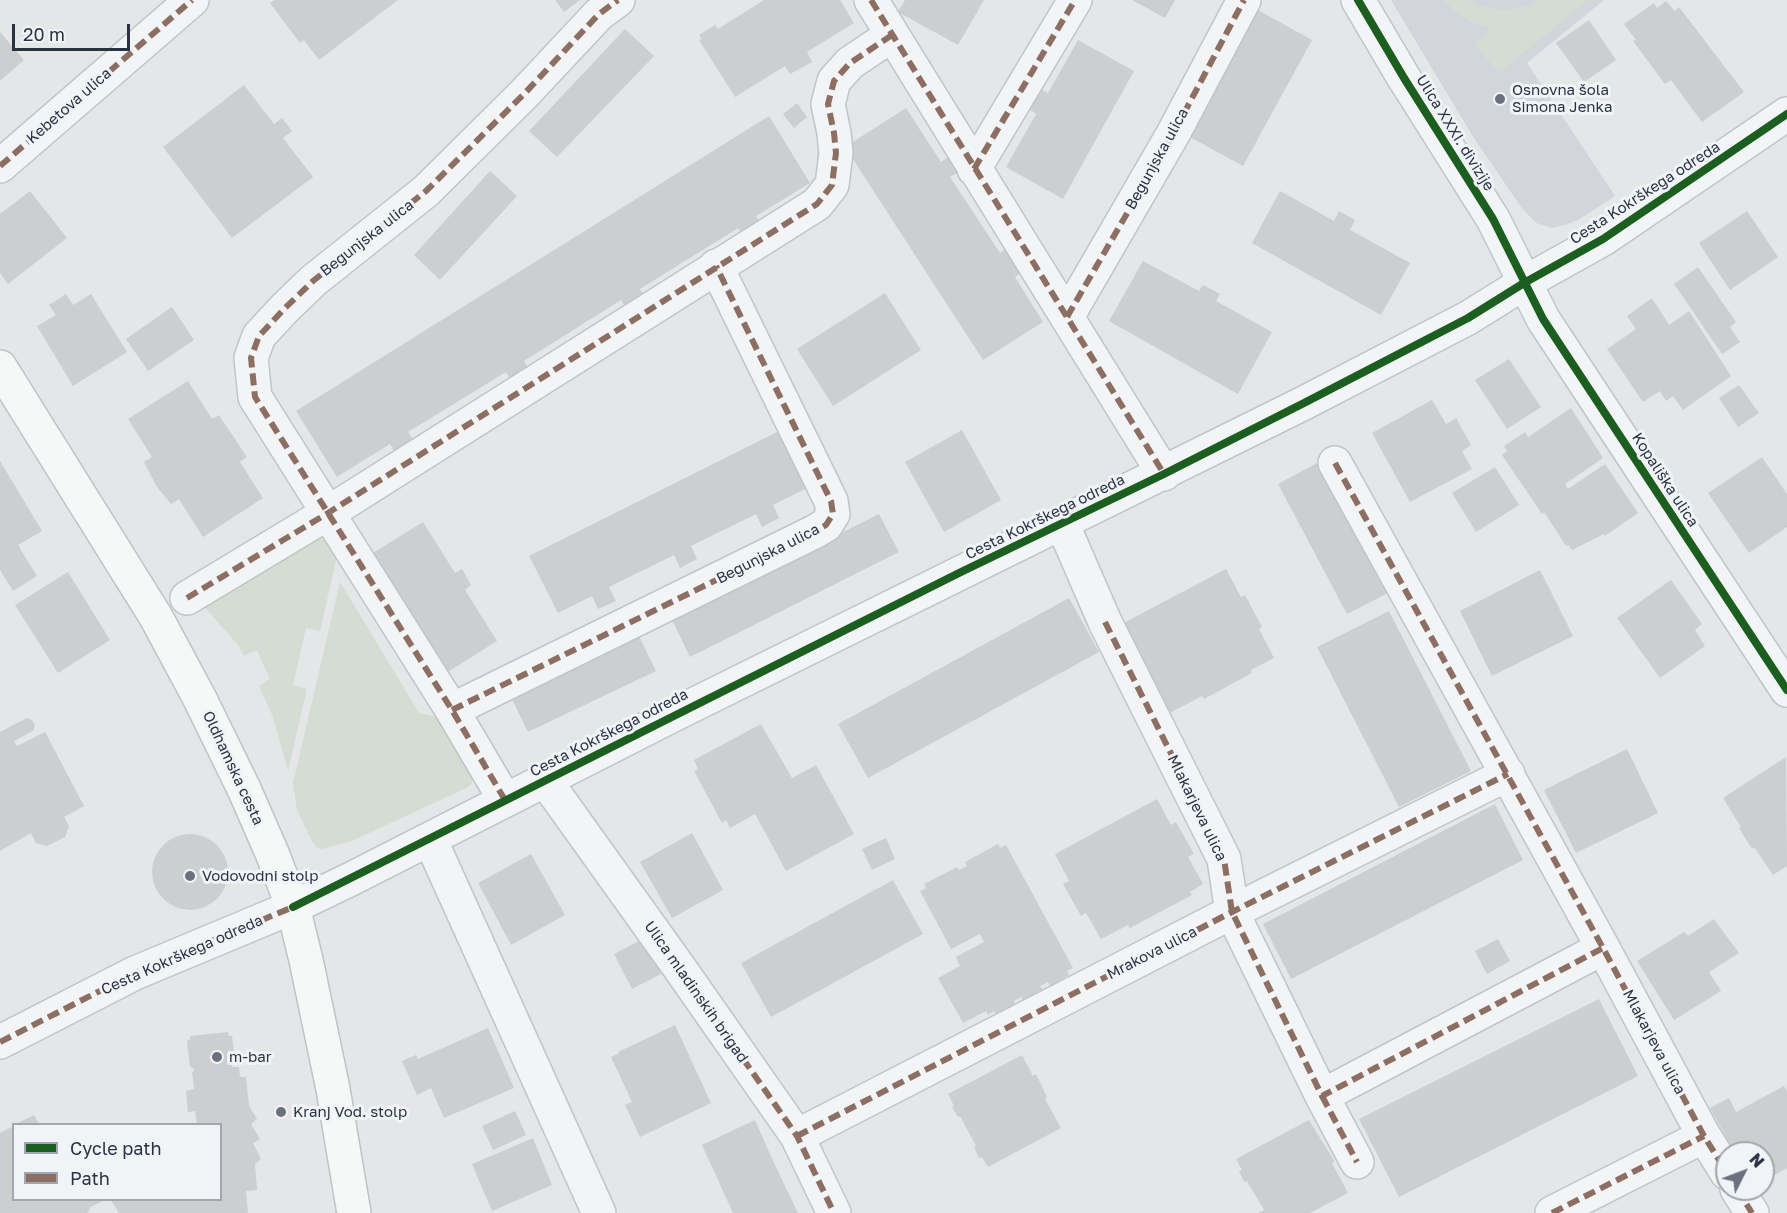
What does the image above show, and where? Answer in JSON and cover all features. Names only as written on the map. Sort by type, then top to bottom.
[{"type":"main road","name":"Oldhamska cesta","points":[[0,367],[156,617],[195,689],[244,789],[293,907],[333,1089],[354,1213]]},
{"type":"street","name":"Kebetova ulica","points":[[0,166],[192,0]]},
{"type":"street","name":"Begunjska ulica","points":[[505,800],[452,710],[339,506],[255,396],[251,358],[259,336],[313,281],[426,191],[524,94],[599,14],[618,0]]},
{"type":"street","points":[[871,0],[1164,474]]},
{"type":"street","points":[[974,169],[1075,0]]},
{"type":"street","name":"Begunjska ulica","points":[[1067,317],[1173,134],[1244,0]]},
{"type":"street","name":"Ulica XXXI. divizije","points":[[1358,0],[1493,219],[1524,283]]},
{"type":"street","points":[[187,598],[339,506],[817,204],[832,185],[836,153],[828,104],[834,81],[850,63],[892,35]]},
{"type":"street","name":"Cesta Kokrškega odreda","points":[[0,1042],[135,974],[293,907],[544,780],[1304,404],[1468,318],[1524,283],[1603,239],[1787,114]]},
{"type":"street","name":"Begunjska ulica","points":[[452,710],[814,532],[826,525],[834,514],[831,501],[716,266]]},
{"type":"street","name":"Kopališka ulica","points":[[1524,283],[1543,319],[1787,690]]},
{"type":"street","name":"Mlakarjeva ulica","points":[[1335,463],[1715,1154]]},
{"type":"street","name":"Mlakarjeva ulica","points":[[1062,523],[1105,622],[1224,860],[1232,912],[1357,1162]]},
{"type":"street","name":"Mrakova ulica","points":[[797,1136],[1232,912],[1508,774]]},
{"type":"street","name":"Ulica mladinskih brigad","points":[[544,780],[675,961],[797,1136],[834,1213]]},
{"type":"street","points":[[430,838],[544,1088],[598,1213]]},
{"type":"street","points":[[1322,1096],[1603,948]]},
{"type":"street","points":[[1552,1213],[1704,1136]]},
{"type":"shaded area","name":"Osnovna šola Simona Jenka","points":[[1391,0],[1604,0],[1527,63],[1615,196],[1580,219],[1565,225],[1551,228],[1536,223],[1521,207],[1472,135]]},
{"type":"shaded area","points":[[1443,0],[1470,0],[1485,7],[1500,10],[1523,7],[1538,0],[1588,0],[1499,73],[1474,44],[1490,29],[1470,21]]},
{"type":"shaded area","points":[[311,537],[321,538],[331,543],[338,552],[320,631],[306,628],[293,685],[307,689],[288,771],[273,717],[259,686],[270,679],[257,650],[244,656],[238,645],[201,603]]},
{"type":"shaded area","points":[[340,582],[419,713],[442,718],[473,772],[472,783],[468,787],[352,841],[322,849],[316,847],[297,810],[293,783]]},
{"type":"building","points":[[275,0],[398,0],[319,60],[304,40],[300,43],[270,3]]},
{"type":"building","points":[[555,0],[580,0],[564,12]]},
{"type":"building","points":[[764,0],[840,0],[854,23],[807,52],[812,62],[790,74],[785,66],[735,97],[699,40],[702,39],[699,35],[715,25],[718,29]]},
{"type":"building","points":[[905,0],[984,0],[958,45],[898,12]]},
{"type":"building","points":[[1132,0],[1175,0],[1165,18]]},
{"type":"building","points":[[1666,1],[1675,11],[1679,7],[1744,92],[1702,122],[1671,80],[1665,84],[1633,41],[1636,40],[1624,24],[1654,3],[1657,8]]},
{"type":"building","points":[[1258,10],[1312,40],[1243,166],[1188,136]]},
{"type":"building","points":[[1589,20],[1616,60],[1584,82],[1556,43]]},
{"type":"building","points":[[625,29],[654,56],[557,157],[529,131]]},
{"type":"building","points":[[0,32],[24,60],[0,81]]},
{"type":"building","points":[[1078,40],[1134,71],[1063,199],[1006,167],[1036,114],[1027,108],[1039,88],[1048,93]]},
{"type":"building","points":[[244,85],[274,124],[282,118],[292,131],[283,138],[313,177],[232,238],[163,147]]},
{"type":"building","points":[[797,103],[807,117],[794,128],[783,114]]},
{"type":"building","points":[[906,108],[941,162],[950,156],[960,171],[950,177],[1000,253],[1010,246],[1025,270],[1015,277],[1043,322],[983,360],[845,147]]},
{"type":"building","points":[[769,116],[810,183],[756,216],[764,229],[746,240],[738,228],[640,289],[648,301],[629,313],[621,300],[524,361],[532,374],[514,385],[506,372],[408,432],[417,446],[398,458],[390,444],[337,477],[296,411]]},
{"type":"building","points":[[490,171],[517,196],[440,280],[414,255]]},
{"type":"building","points":[[30,191],[67,238],[8,284],[0,273],[0,214]]},
{"type":"building","points":[[1280,191],[1334,221],[1339,211],[1355,220],[1350,230],[1410,263],[1381,315],[1252,243]]},
{"type":"building","points":[[1747,211],[1778,257],[1730,290],[1699,243]]},
{"type":"building","points":[[1143,261],[1199,291],[1203,285],[1220,294],[1216,301],[1272,332],[1238,394],[1109,321]]},
{"type":"building","points":[[1698,267],[1736,322],[1730,327],[1740,342],[1722,354],[1674,284]]},
{"type":"building","points":[[885,293],[921,350],[833,406],[797,349]]},
{"type":"building","points":[[66,294],[73,305],[91,294],[127,352],[73,386],[37,326],[56,315],[49,305]]},
{"type":"building","points":[[1652,298],[1669,325],[1689,311],[1731,376],[1683,410],[1673,396],[1666,401],[1660,391],[1643,402],[1607,349],[1636,329],[1627,316]]},
{"type":"building","points":[[172,307],[194,340],[148,371],[126,339]]},
{"type":"building","points":[[1509,359],[1541,407],[1507,429],[1475,380]]},
{"type":"building","points":[[188,381],[212,419],[219,415],[247,457],[240,462],[263,498],[203,537],[179,499],[171,504],[157,487],[144,462],[152,457],[128,419]]},
{"type":"building","points":[[1739,385],[1759,413],[1738,427],[1719,398]]},
{"type":"building","points":[[1432,400],[1446,424],[1456,418],[1471,445],[1462,451],[1472,469],[1410,502],[1372,433]]},
{"type":"building","points":[[1571,408],[1603,458],[1565,484],[1568,489],[1605,464],[1638,513],[1605,536],[1604,534],[1572,550],[1568,545],[1566,546],[1544,512],[1542,514],[1502,455],[1507,451],[1504,446],[1525,432],[1528,437]]},
{"type":"building","points":[[962,430],[1001,500],[944,532],[905,462]]},
{"type":"building","points":[[779,431],[807,488],[773,505],[779,518],[762,527],[756,514],[691,546],[697,559],[680,568],[674,555],[609,587],[616,601],[598,609],[592,596],[558,613],[529,556]]},
{"type":"building","points":[[1762,457],[1787,494],[1787,527],[1749,553],[1708,493]]},
{"type":"building","points":[[0,461],[42,531],[18,545],[37,576],[13,591],[0,570]]},
{"type":"building","points":[[1319,462],[1388,593],[1347,614],[1278,484]]},
{"type":"building","points":[[1495,467],[1519,505],[1476,532],[1452,493]]},
{"type":"building","points":[[879,514],[899,552],[690,657],[671,618]]},
{"type":"building","points":[[423,522],[455,573],[462,569],[471,585],[465,590],[497,641],[440,677],[365,558]]},
{"type":"building","points":[[1226,569],[1241,597],[1245,595],[1262,627],[1259,629],[1274,658],[1251,670],[1252,673],[1204,699],[1202,696],[1168,714],[1120,625]]},
{"type":"building","points":[[1540,570],[1573,636],[1492,676],[1460,611]]},
{"type":"building","points":[[68,572],[110,640],[58,673],[15,605]]},
{"type":"building","points":[[1671,580],[1702,624],[1695,630],[1705,646],[1660,678],[1617,618]]},
{"type":"building","points":[[1069,598],[1099,652],[868,778],[838,724]]},
{"type":"building","points":[[1389,611],[1471,771],[1399,807],[1317,647]]},
{"type":"building","points":[[639,636],[656,671],[528,732],[511,697]]},
{"type":"building","points":[[27,718],[35,725],[33,731],[14,741],[17,746],[45,732],[84,806],[64,817],[69,826],[65,837],[47,846],[36,843],[31,833],[0,851],[0,732]]},
{"type":"building","points":[[761,724],[792,778],[816,765],[854,834],[786,871],[755,814],[730,828],[726,820],[722,823],[694,771],[698,769],[694,760]]},
{"type":"building","points":[[1627,749],[1658,813],[1576,853],[1544,790]]},
{"type":"building","points":[[1786,757],[1787,866],[1773,875],[1754,847],[1752,849],[1723,798]]},
{"type":"building","points":[[1157,799],[1171,825],[1176,822],[1194,854],[1188,857],[1203,884],[1190,892],[1192,895],[1130,928],[1128,925],[1101,939],[1086,913],[1081,916],[1063,884],[1069,881],[1055,854]]},
{"type":"building","points":[[1495,804],[1523,860],[1291,979],[1263,924]]},
{"type":"building","points":[[692,833],[723,890],[672,918],[640,862]]},
{"type":"building","name":"Vodovodni stolp","points":[[190,834],[205,837],[217,845],[225,857],[228,872],[225,887],[217,899],[205,907],[190,910],[175,907],[163,899],[155,887],[152,872],[155,857],[163,845],[175,837]]},
{"type":"building","points":[[886,838],[895,859],[872,870],[862,849]]},
{"type":"building","points":[[998,844],[1000,848],[1006,845],[1073,968],[1067,971],[1069,975],[1050,986],[1048,982],[1040,986],[1043,990],[1023,1000],[1021,997],[1014,1001],[1015,1005],[996,1015],[994,1011],[988,1015],[986,1011],[963,1023],[938,978],[960,966],[956,957],[984,942],[980,934],[951,949],[920,891],[926,888],[924,884],[957,867],[959,870],[967,866],[965,862]]},
{"type":"building","points":[[531,854],[565,915],[511,945],[478,883]]},
{"type":"building","points":[[893,880],[923,934],[771,1017],[741,963]]},
{"type":"building","points":[[1714,919],[1739,953],[1709,972],[1721,991],[1674,1020],[1637,961],[1684,932],[1688,936]]},
{"type":"building","points":[[643,939],[661,974],[632,989],[614,954]]},
{"type":"building","points":[[1498,939],[1510,961],[1487,974],[1475,951]]},
{"type":"building","points":[[1599,999],[1638,1076],[1399,1197],[1359,1119]]},
{"type":"building","points":[[675,1025],[711,1103],[640,1137],[625,1105],[632,1102],[611,1057]]},
{"type":"building","points":[[488,1028],[514,1088],[444,1118],[431,1088],[417,1095],[402,1061],[416,1055],[418,1059]]},
{"type":"building","points":[[228,1032],[229,1036],[232,1036],[235,1063],[232,1067],[239,1067],[240,1077],[246,1077],[249,1106],[257,1119],[251,1124],[260,1139],[253,1143],[261,1159],[255,1164],[257,1190],[246,1191],[248,1213],[119,1213],[112,1201],[222,1201],[222,1123],[197,1123],[195,1111],[188,1112],[186,1091],[194,1089],[192,1072],[194,1071],[190,1067],[187,1041],[190,1036]]},
{"type":"building","points":[[1022,1055],[1033,1076],[1036,1074],[1047,1097],[1045,1099],[1061,1128],[988,1167],[982,1157],[979,1158],[974,1147],[976,1146],[960,1116],[958,1117],[952,1107],[954,1106],[948,1094]]},
{"type":"building","points":[[1784,1086],[1787,1091],[1787,1168],[1775,1175],[1775,1141],[1728,1141],[1710,1108],[1729,1098],[1736,1112]]},
{"type":"building","points":[[515,1111],[526,1135],[493,1150],[482,1126]]},
{"type":"building","points":[[34,1115],[38,1123],[18,1123]]},
{"type":"building","points":[[755,1120],[798,1213],[733,1213],[702,1145]]},
{"type":"building","points":[[1309,1120],[1335,1162],[1332,1163],[1348,1193],[1310,1213],[1258,1213],[1264,1210],[1247,1181],[1244,1182],[1239,1171],[1242,1170],[1236,1159]]},
{"type":"building","points":[[12,1127],[12,1201],[102,1201],[89,1208],[87,1213],[0,1213],[0,1133]]},
{"type":"building","points":[[533,1138],[552,1185],[492,1211],[472,1164]]},
{"type":"marked path","points":[[0,166],[192,0]]},
{"type":"marked path","points":[[505,800],[452,710],[255,397],[251,358],[259,336],[285,308],[313,281],[426,191],[524,94],[599,14],[618,0]]},
{"type":"marked path","points":[[871,0],[1164,474]]},
{"type":"marked path","points":[[974,169],[1075,0]]},
{"type":"marked path","points":[[1067,317],[1173,134],[1244,0]]},
{"type":"marked path","points":[[187,598],[328,513],[817,204],[832,185],[836,153],[828,104],[834,81],[850,63],[892,35]]},
{"type":"marked path","points":[[452,710],[814,532],[826,525],[833,514],[831,501],[716,266]]},
{"type":"marked path","points":[[1335,463],[1715,1154]]},
{"type":"marked path","points":[[1105,622],[1224,859],[1232,912],[1322,1096],[1603,948]]},
{"type":"marked path","points":[[797,1136],[1232,912],[1508,774]]},
{"type":"marked path","points":[[0,1042],[135,973],[293,907]]},
{"type":"marked path","points":[[681,970],[797,1136],[834,1213]]},
{"type":"marked path","points":[[1322,1096],[1357,1162]]},
{"type":"marked path","points":[[1552,1213],[1704,1136]]},
{"type":"marked path","points":[[1744,1201],[1752,1213]]},
{"type":"cycle path","points":[[1358,0],[1493,219],[1543,319],[1787,690]]},
{"type":"cycle path","points":[[293,907],[961,572],[1164,474],[1468,318],[1524,283],[1603,239],[1787,114]]},
{"type":"place","name":"Osnovna šola Simona Jenka","points":[[1500,99]]},
{"type":"place","name":"Vodovodni stolp","points":[[190,876]]},
{"type":"place","name":"m-bar","points":[[217,1057]]},
{"type":"place","name":"Kranj Vod. stolp","points":[[281,1112]]}]
